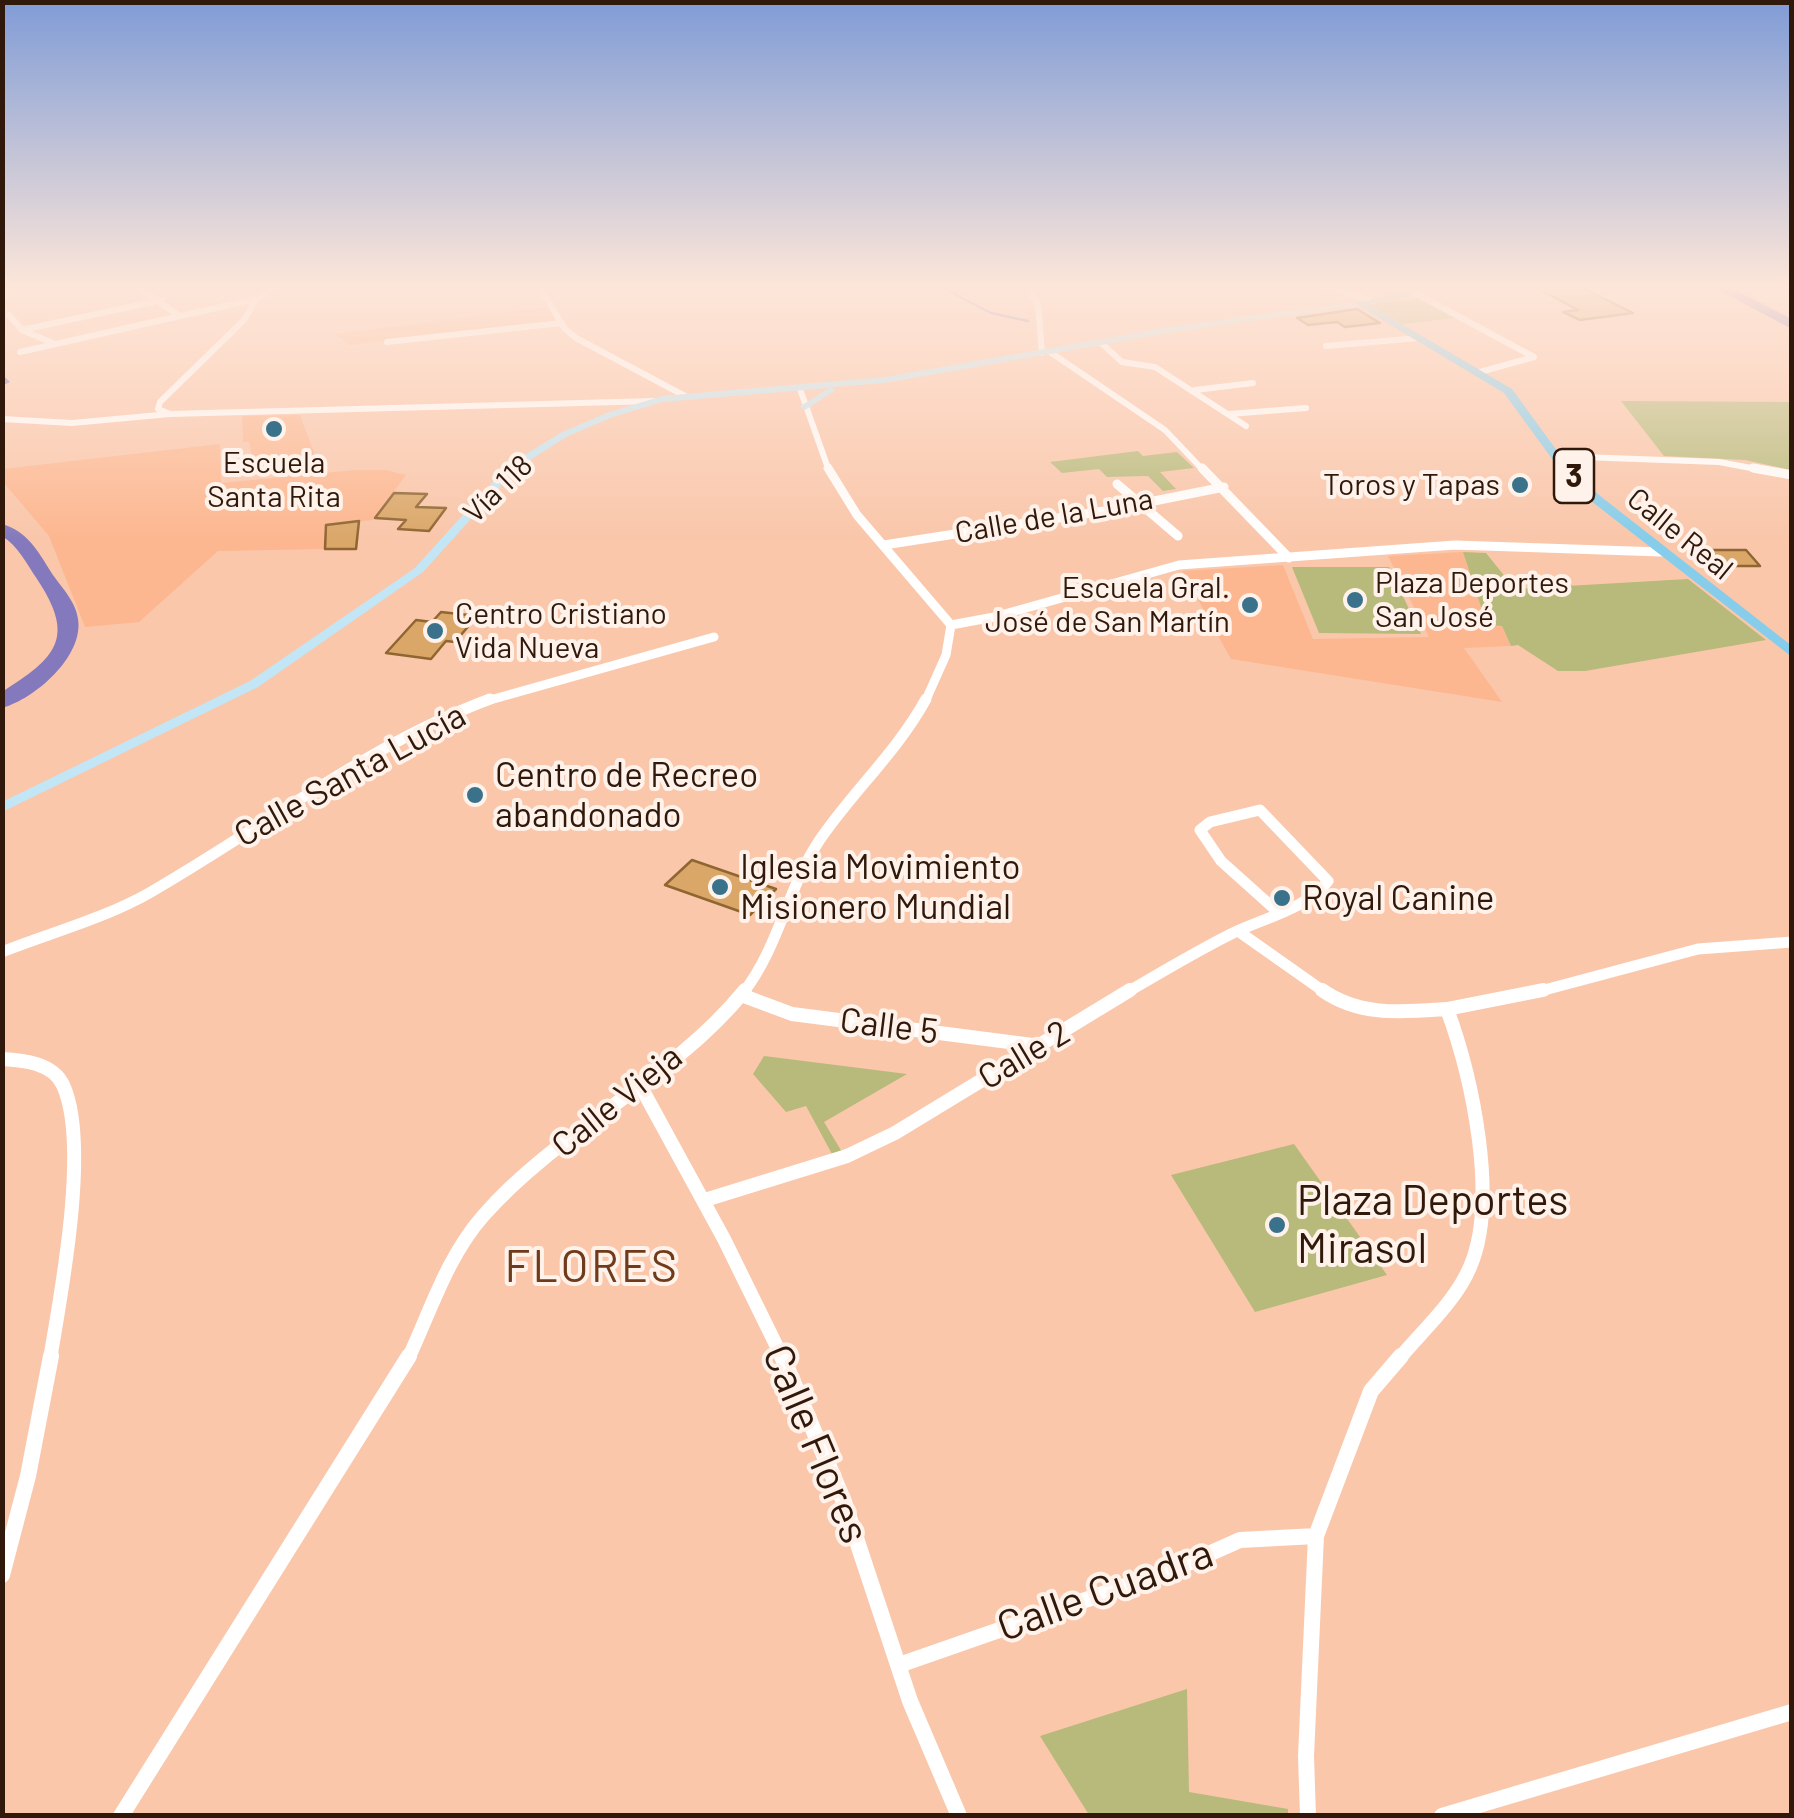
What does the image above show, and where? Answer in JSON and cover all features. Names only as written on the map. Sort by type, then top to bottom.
[{"type":"main road","name":"Vía 118","points":[[2,808],[254,684],[419,570],[512,467],[586,424],[654,400],[846,386],[941,370]]},
{"type":"main road","name":"Calle Real","points":[[1476,370],[1508,391],[1556,456],[1596,498],[1792,653]]},
{"type":"main road","points":[[805,406],[820,394],[846,386]]},
{"type":"street","points":[[170,414],[157,405],[193,370]]},
{"type":"street","points":[[636,370],[686,396]]},
{"type":"street","points":[[1075,370],[1149,416],[1224,487],[1289,558]]},
{"type":"street","points":[[1159,370],[1246,426]]},
{"type":"street","points":[[1480,372],[1488,370]]},
{"type":"street","points":[[1195,390],[1252,383]]},
{"type":"street","points":[[800,389],[836,484],[884,545],[926,588],[951,625],[994,617],[1179,565],[1455,545],[1661,552]]},
{"type":"street","points":[[4,418],[72,423],[170,414],[654,400]]},
{"type":"street","points":[[1229,414],[1306,408]]},
{"type":"street","points":[[1556,456],[1719,462],[1792,476]]},
{"type":"street","points":[[1117,484],[1178,536]]},
{"type":"street","name":"Calle de la Luna","points":[[884,545],[1104,511],[1224,487]]},
{"type":"street","name":"Calle Vieja","points":[[120,1816],[418,1344],[468,1234],[486,1212],[550,1156],[641,1087],[741,995],[774,949],[802,871],[816,846],[870,780],[915,715],[946,658],[951,625]]},
{"type":"street","name":"Calle Santa Lucía","points":[[2,952],[147,895],[380,750],[453,713],[499,696],[714,637]]},
{"type":"street","points":[[1279,913],[1221,861],[1200,830],[1210,822],[1260,810],[1328,881]]},
{"type":"street","name":"Calle 2","points":[[705,1200],[847,1156],[895,1133],[1238,931],[1324,889],[1328,881]]},
{"type":"street","points":[[1238,931],[1340,1002],[1388,1012],[1447,1009],[1522,996],[1698,949],[1792,942]]},
{"type":"street","name":"Calle 5","points":[[741,995],[792,1014],[1040,1046]]},
{"type":"street","points":[[1308,1816],[1306,1756],[1316,1536],[1371,1391],[1448,1301],[1469,1271],[1482,1234],[1485,1174],[1456,1032],[1447,1009]]},
{"type":"street","points":[[2,1059],[31,1062],[62,1082],[70,1107],[72,1204],[26,1492],[2,1574]]},
{"type":"street","name":"Calle Flores","points":[[641,1087],[705,1200],[812,1421],[933,1759],[959,1816]]},
{"type":"street","name":"Calle Cuadra","points":[[899,1665],[1177,1568],[1240,1540],[1316,1536]]},
{"type":"street","points":[[1442,1816],[1792,1712]]},
{"type":"shaded area","name":"Escuela Santa Rita","points":[[300,415],[315,455],[253,462],[249,442],[243,442],[242,416]]},
{"type":"shaded area","points":[[220,444],[221,483],[355,470],[386,470],[406,475],[373,520],[326,525],[325,549],[218,551],[139,622],[85,627],[49,536],[3,482],[2,469]]},
{"type":"shaded area","points":[[1463,552],[1487,624],[1502,626],[1511,646],[1464,648],[1502,702],[1231,659],[1182,571],[1283,565],[1313,639],[1429,637],[1388,556]]},
{"type":"green space","points":[[1621,401],[1791,402],[1791,470],[1745,460],[1664,456]]},
{"type":"green space","points":[[1138,451],[1143,456],[1177,452],[1194,468],[1160,472],[1176,489],[1163,491],[1148,476],[1107,477],[1099,469],[1062,473],[1050,462]]},
{"type":"green space","points":[[1463,552],[1486,553],[1515,589],[1688,579],[1766,640],[1585,671],[1558,671],[1518,645],[1511,646],[1502,626],[1487,625]]},
{"type":"green space","name":"Plaza Deportes San José","points":[[1292,567],[1389,567],[1421,634],[1319,633]]},
{"type":"green space","points":[[764,1056],[907,1074],[824,1122],[842,1152],[832,1154],[806,1106],[786,1112],[753,1074]]},
{"type":"green space","name":"Plaza Deportes Mirasol","points":[[1294,1144],[1387,1275],[1255,1312],[1171,1175]]},
{"type":"green space","points":[[1187,1689],[1189,1792],[1288,1809],[1288,1815],[1089,1815],[1040,1736]]},
{"type":"building","points":[[394,493],[427,494],[416,507],[446,508],[429,531],[398,529],[406,520],[375,518]]},
{"type":"building","points":[[359,521],[356,549],[325,549],[326,525]]},
{"type":"building","points":[[1700,550],[1746,550],[1760,566],[1713,566]]},
{"type":"building","name":"Centro Cristiano Vida Nueva","points":[[441,612],[477,616],[455,642],[446,641],[431,659],[386,653],[416,620],[432,622]]},
{"type":"building","name":"Iglesia Movimiento Misionero Mundial","points":[[692,860],[776,889],[750,915],[665,885]]},
{"type":"waterway","points":[[2,529],[27,548],[69,621],[68,635],[57,659],[2,702]]},
{"type":"place","name":"Escuela Santa Rita","points":[[274,429]]},
{"type":"place","name":"Toros y Tapas","points":[[1520,485]]},
{"type":"place","name":"Plaza Deportes San José","points":[[1355,600]]},
{"type":"place","name":"Escuela Gral. José de San Martín","points":[[1250,605]]},
{"type":"place","name":"Centro Cristiano Vida Nueva","points":[[435,631]]},
{"type":"place","name":"Centro de Recreo abandonado","points":[[475,795]]},
{"type":"place","name":"Iglesia Movimiento Misionero Mundial","points":[[720,887]]},
{"type":"place","name":"Royal Canine","points":[[1282,898]]},
{"type":"place","name":"Plaza Deportes Mirasol","points":[[1277,1225]]},
{"type":"district","name":"FLORES","points":[[592,1267]]}]
